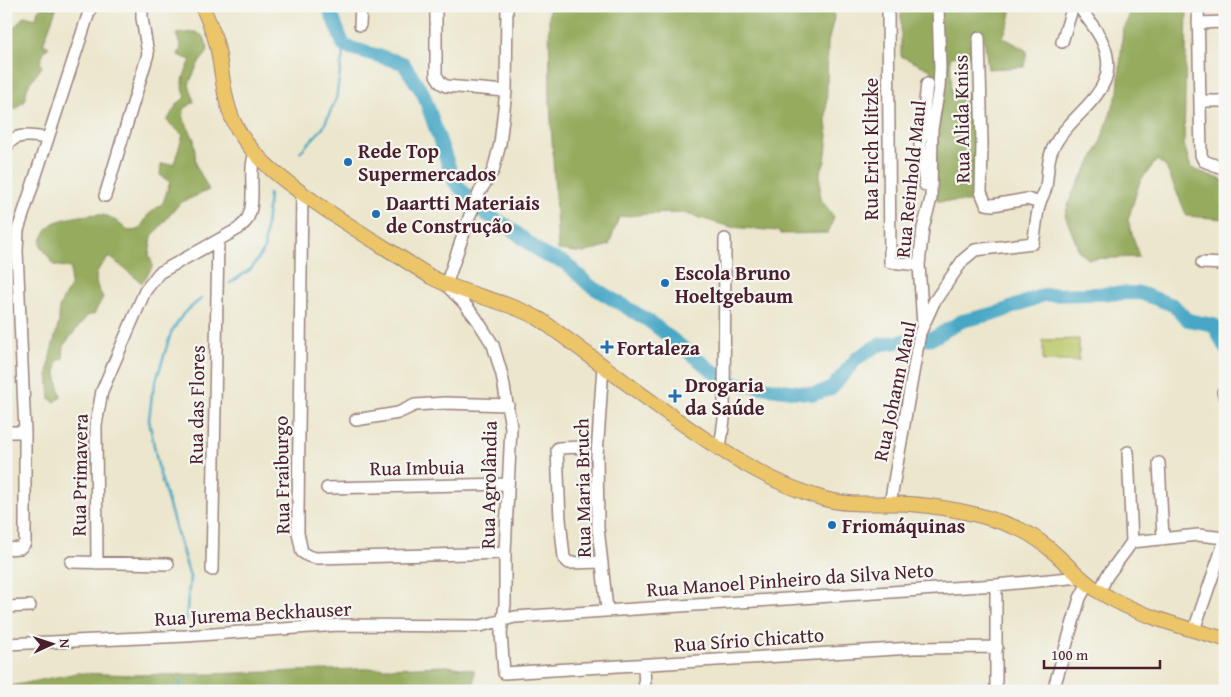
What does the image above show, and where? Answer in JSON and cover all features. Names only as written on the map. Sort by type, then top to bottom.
[{"type":"main road","points":[[202,6],[217,45],[226,98],[238,130],[255,153],[276,173],[345,223],[446,285],[525,310],[720,449],[770,477],[821,498],[853,504],[909,504],[994,521],[1020,530],[1051,548],[1084,580],[1100,591],[1141,612],[1225,639]]},
{"type":"street","points":[[6,549],[20,548],[25,543],[25,432],[17,251],[18,230],[91,6]]},
{"type":"street","points":[[105,196],[148,54],[142,6]]},
{"type":"street","points":[[360,25],[361,6]]},
{"type":"street","points":[[436,6],[436,75],[441,83],[446,86],[506,91]]},
{"type":"street","points":[[446,285],[470,214],[480,191],[493,171],[497,158],[506,91],[507,6]]},
{"type":"street","name":"Rua Reinhold Maul","points":[[922,330],[918,265],[923,228],[931,199],[932,129],[938,97],[940,68],[938,6]]},
{"type":"street","points":[[1062,42],[1073,6]]},
{"type":"street","points":[[1040,203],[1046,188],[1046,172],[1052,152],[1066,128],[1101,92],[1108,73],[1107,53],[1102,39],[1079,6]]},
{"type":"street","points":[[1198,6],[1201,155],[1204,161],[1225,169]]},
{"type":"street","name":"Rua Erich Klitzke","points":[[888,8],[890,262],[918,265]]},
{"type":"street","points":[[1198,23],[1225,22]]},
{"type":"street","name":"Rua Alida Kniss","points":[[979,38],[982,143],[981,192],[986,204],[993,205],[1028,199],[1040,203]]},
{"type":"street","points":[[927,84],[920,144],[924,182],[930,189]]},
{"type":"street","points":[[1200,101],[1225,101]]},
{"type":"street","points":[[6,149],[7,145],[15,137],[29,135],[47,138]]},
{"type":"street","name":"Rua Primavera","points":[[97,563],[96,425],[102,391],[145,290],[159,273],[238,229],[246,220],[250,210],[252,161],[255,153]]},
{"type":"street","name":"Rua Fraiburgo","points":[[302,193],[298,533],[302,552],[316,558],[505,553]]},
{"type":"street","name":"Rua Johann Maul","points":[[890,504],[918,348],[922,330],[934,302],[968,254],[974,250],[1033,243],[1040,203]]},
{"type":"street","points":[[720,449],[724,419],[725,239]]},
{"type":"street","name":"Rua das Flores","points":[[212,570],[218,240]]},
{"type":"street","points":[[1202,263],[1225,264]]},
{"type":"street","name":"Rua Agrolândia","points":[[446,285],[476,318],[492,345],[502,375],[508,405],[511,427],[505,553],[505,604],[502,621],[504,673]]},
{"type":"street","name":"Rua Maria Bruch","points":[[602,366],[597,455],[598,528],[607,610]]},
{"type":"street","points":[[356,420],[398,413],[415,405],[445,403],[508,405]]},
{"type":"street","points":[[6,432],[25,432]]},
{"type":"street","points":[[582,448],[558,448],[557,450],[564,558],[569,562],[602,562]]},
{"type":"street","points":[[1100,591],[1107,576],[1132,542],[1128,452]]},
{"type":"street","points":[[1159,462],[1163,538]]},
{"type":"street","name":"Rua Imbuia","points":[[327,488],[508,484]]},
{"type":"street","points":[[1132,542],[1198,535],[1225,539],[1194,630]]},
{"type":"street","points":[[71,562],[168,564]]},
{"type":"street","points":[[1053,691],[1084,580]]},
{"type":"street","name":"Rua Manoel Pinheiro da Silva Neto","points":[[502,621],[515,616],[996,584],[1084,580]]},
{"type":"street","points":[[996,584],[996,691]]},
{"type":"street","points":[[6,607],[30,606]]},
{"type":"street","name":"Rua Jurema Beckhauser","points":[[6,644],[186,636],[338,625],[480,626],[502,621]]},
{"type":"street","name":"Rua Sírio Chicatto","points":[[504,673],[913,648],[997,647]]},
{"type":"street","points":[[644,665],[645,691]]},
{"type":"green space","points":[[549,6],[831,6],[834,17],[828,43],[826,123],[828,136],[825,162],[820,172],[820,198],[834,217],[828,233],[780,234],[779,231],[731,227],[683,213],[646,214],[619,217],[609,245],[584,253],[558,250],[550,102]]},
{"type":"green space","points":[[901,6],[970,8],[970,6],[978,6],[978,9],[1012,7],[1003,37],[1027,51],[1024,67],[988,69],[983,29],[972,31],[973,55],[950,57],[952,93],[974,92],[976,200],[967,202],[937,201],[935,157],[940,116],[931,70],[901,56]]},
{"type":"green space","points":[[1129,6],[1187,6],[1184,144],[1191,168],[1225,181],[1225,219],[1187,216],[1166,167],[1157,160],[1140,181],[1128,220],[1139,257],[1088,259],[1079,251],[1065,215],[1072,194],[1098,149],[1118,92],[1123,28],[1129,17]]},
{"type":"green space","points":[[43,7],[56,9],[43,44],[49,47],[44,51],[40,63],[42,66],[27,88],[26,99],[17,108],[6,111],[6,30],[12,30],[24,16],[36,19],[38,10]]},
{"type":"green space","points":[[196,32],[204,37],[208,48],[189,84],[194,102],[184,109],[183,118],[194,139],[196,165],[209,190],[180,203],[152,236],[149,255],[153,266],[142,283],[110,257],[101,266],[96,280],[103,297],[94,314],[87,316],[64,345],[63,359],[57,361],[56,374],[61,397],[55,402],[50,399],[48,374],[50,356],[59,322],[59,308],[70,288],[71,268],[54,265],[40,244],[41,241],[52,224],[61,220],[84,216],[106,216],[116,221],[128,231],[139,230],[148,215],[163,203],[170,182],[160,175],[161,164],[174,164],[183,135],[167,121],[177,104],[186,97],[183,83],[191,60],[178,55],[181,47],[176,34]]},
{"type":"green space","points":[[1079,339],[1079,361],[1043,361],[1043,340]]},
{"type":"green space","points":[[447,666],[474,670],[474,691],[6,691],[6,687],[77,673],[133,675],[211,674]]},
{"type":"waterway","points":[[328,6],[344,46],[403,63],[423,93],[454,181],[465,194]]},
{"type":"waterway","points":[[300,152],[323,128],[336,99],[344,46]]},
{"type":"waterway","points":[[230,283],[251,269],[264,250],[269,194]]},
{"type":"waterway","points":[[480,211],[506,225],[544,255],[566,263],[589,285],[649,321],[731,383],[814,394],[831,389],[857,358],[878,345],[933,338],[962,321],[1000,312],[1043,295],[1140,293],[1173,305],[1188,320],[1214,325],[1225,348]]},
{"type":"waterway","points":[[186,620],[190,577],[159,471],[149,420],[152,394],[171,333],[183,314],[202,298]]},
{"type":"waterway","points":[[178,691],[181,681]]},
{"type":"place","name":"Rede Top Supermercados","points":[[348,162]]},
{"type":"place","name":"Daartti Materiais de Construção","points":[[376,214]]},
{"type":"place","name":"Escola Bruno Hoeltgebaum","points":[[665,283]]},
{"type":"place","name":"Fortaleza","points":[[607,347]]},
{"type":"place","name":"Drogaria da Saúde","points":[[675,396]]},
{"type":"place","name":"Friomáquinas","points":[[832,525]]}]
